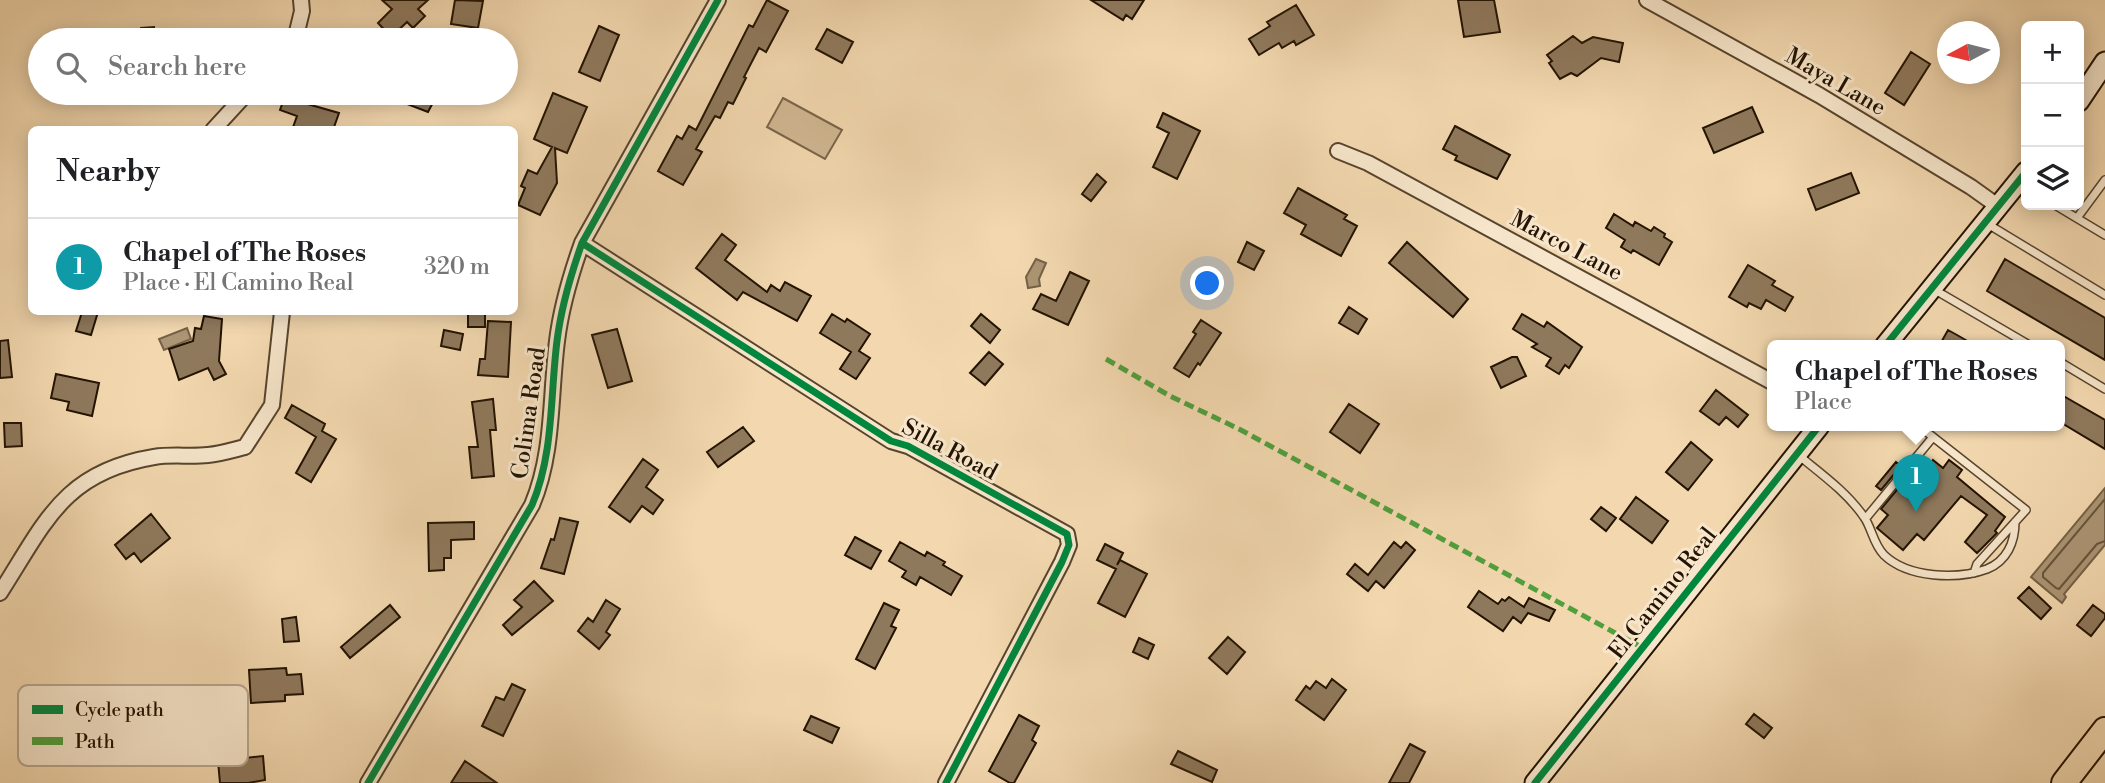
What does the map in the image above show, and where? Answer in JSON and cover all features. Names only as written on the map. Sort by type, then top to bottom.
[{"type":"highway","points":[[2064,783],[2105,730]]},
{"type":"main road","points":[[2084,94],[2105,62]]},
{"type":"main road","points":[[1890,340],[2021,183]]},
{"type":"main road","name":"El Camino Real","points":[[1535,783],[1815,431]]},
{"type":"street","points":[[298,28],[302,11],[301,0]]},
{"type":"street","name":"Colima Road","points":[[368,783],[521,527],[540,486],[548,441],[557,340],[582,243],[718,0]]},
{"type":"street","name":"Maya Lane","points":[[1647,0],[1819,96],[1971,187],[1992,215]]},
{"type":"street","points":[[215,126],[235,105]]},
{"type":"street","name":"Marco Lane","points":[[1338,151],[1368,163],[1767,379]]},
{"type":"street","name":"Silla Road","points":[[582,243],[891,441],[908,446],[1067,534],[1069,545],[1062,562],[946,783]]},
{"type":"street","points":[[0,593],[46,520],[62,500],[82,483],[127,462],[182,454],[206,456],[245,447],[272,405],[282,315]]},
{"type":"lane","points":[[2077,218],[2105,180]]},
{"type":"lane","points":[[2063,210],[2105,235]]},
{"type":"lane","points":[[1992,215],[2105,295]]},
{"type":"lane","points":[[1932,288],[2021,340]]},
{"type":"lane","points":[[2065,365],[2105,389]]},
{"type":"lane","points":[[1925,431],[2026,510],[1977,564],[1974,573]]},
{"type":"lane","points":[[1866,519],[1933,437]]},
{"type":"lane","points":[[1797,453],[1848,498],[1866,519],[1882,554],[1900,567],[1946,576],[1974,573],[1991,567],[2002,560],[2015,537],[2015,522]]},
{"type":"shaded area","points":[[783,98],[842,130],[825,159],[767,127]]},
{"type":"water","points":[[1036,259],[1046,263],[1039,279],[1040,286],[1028,288],[1026,277]]},
{"type":"water","points":[[187,328],[191,339],[164,350],[159,339]]},
{"type":"water","points":[[2105,488],[2105,545],[2064,594],[2066,597],[2062,603],[2031,577]]},
{"type":"building","points":[[382,0],[428,0],[418,9],[425,16],[413,28],[407,22],[401,28],[383,28],[378,23],[392,9]]},
{"type":"building","points":[[455,0],[483,1],[478,28],[451,24]]},
{"type":"building","points":[[767,0],[788,11],[766,52],[759,48],[733,104],[728,102],[720,118],[715,116],[696,149],[702,152],[683,185],[658,171],[677,136],[682,139],[689,126],[696,130],[749,25],[753,27]]},
{"type":"building","points":[[1091,0],[1144,0],[1132,19],[1126,15],[1123,20]]},
{"type":"building","points":[[1458,0],[1494,0],[1500,32],[1464,37]]},
{"type":"building","points":[[1296,5],[1314,35],[1296,45],[1294,41],[1282,48],[1279,43],[1259,55],[1249,39],[1270,26],[1267,22]]},
{"type":"building","points":[[599,26],[619,35],[600,81],[579,72]]},
{"type":"building","points":[[827,29],[853,42],[842,63],[816,49]]},
{"type":"building","points":[[1573,36],[1582,43],[1593,37],[1623,43],[1619,62],[1601,58],[1577,76],[1571,73],[1560,79],[1547,55]]},
{"type":"building","points":[[1911,52],[1930,64],[1904,105],[1885,93]]},
{"type":"building","points":[[553,93],[587,107],[567,153],[555,148],[557,183],[540,215],[518,205],[525,188],[521,186],[528,170],[537,174],[552,147],[534,139]]},
{"type":"building","points":[[282,105],[311,105],[339,113],[334,126],[293,126],[297,116],[280,110]]},
{"type":"building","points":[[410,105],[432,105],[428,112]]},
{"type":"building","points":[[1752,107],[1763,132],[1714,153],[1703,128]]},
{"type":"building","points":[[1163,113],[1200,131],[1177,179],[1153,167],[1169,133],[1157,127]]},
{"type":"building","points":[[1455,126],[1510,155],[1497,179],[1455,160],[1457,156],[1443,149]]},
{"type":"building","points":[[1851,173],[1859,193],[1816,210],[1808,189]]},
{"type":"building","points":[[1097,174],[1106,182],[1091,201],[1082,194]]},
{"type":"building","points":[[1298,188],[1347,215],[1344,219],[1357,226],[1341,256],[1301,234],[1306,225],[1284,213]]},
{"type":"building","points":[[1614,214],[1633,226],[1635,222],[1651,231],[1654,227],[1665,234],[1664,237],[1672,242],[1659,265],[1633,250],[1631,253],[1621,247],[1625,240],[1606,228]]},
{"type":"building","points":[[722,234],[736,245],[725,260],[767,292],[771,285],[780,291],[785,282],[811,296],[797,321],[743,292],[737,300],[696,268]]},
{"type":"building","points":[[1247,242],[1264,251],[1254,270],[1238,262]]},
{"type":"building","points":[[1407,242],[1468,299],[1453,317],[1389,263]]},
{"type":"building","points":[[2005,259],[2105,318],[2105,360],[1987,291]]},
{"type":"building","points":[[1748,265],[1775,281],[1772,285],[1793,297],[1785,311],[1766,300],[1761,309],[1749,303],[1747,307],[1729,297]]},
{"type":"building","points":[[1070,272],[1089,281],[1068,325],[1033,309],[1041,294],[1056,301]]},
{"type":"building","points":[[1349,307],[1367,319],[1358,334],[1339,323]]},
{"type":"building","points":[[832,314],[845,322],[847,319],[870,334],[859,351],[870,358],[856,379],[840,369],[851,352],[820,333]]},
{"type":"building","points":[[981,314],[1000,330],[990,343],[971,326]]},
{"type":"building","points":[[1522,314],[1544,327],[1547,322],[1582,347],[1569,368],[1565,365],[1559,374],[1546,366],[1551,358],[1532,347],[1537,344],[1513,329]]},
{"type":"building","points":[[81,315],[97,315],[91,335],[76,331]]},
{"type":"building","points":[[468,315],[485,315],[485,327],[468,327]]},
{"type":"building","points":[[204,316],[222,319],[219,361],[226,374],[214,380],[208,368],[179,380],[169,349],[193,341],[195,328],[201,329]]},
{"type":"building","points":[[1201,320],[1221,333],[1189,377],[1174,368],[1196,334],[1193,332]]},
{"type":"building","points":[[488,321],[511,322],[508,377],[478,375],[480,359],[485,359]]},
{"type":"building","points":[[617,329],[632,381],[608,388],[592,335]]},
{"type":"building","points":[[444,330],[463,334],[460,350],[441,346]]},
{"type":"building","points":[[1948,330],[1966,340],[1942,340]]},
{"type":"building","points":[[8,340],[12,377],[0,378],[0,341]]},
{"type":"building","points":[[989,352],[1003,364],[985,385],[970,373]]},
{"type":"building","points":[[1517,357],[1526,376],[1501,388],[1491,367]]},
{"type":"building","points":[[56,374],[99,383],[92,416],[67,410],[69,402],[51,398]]},
{"type":"building","points":[[1716,390],[1748,415],[1738,427],[1726,417],[1719,425],[1700,411]]},
{"type":"building","points":[[2065,397],[2105,420],[2105,449],[2065,425]]},
{"type":"building","points":[[493,399],[496,430],[490,430],[494,476],[472,478],[469,447],[478,447],[472,402]]},
{"type":"building","points":[[1349,404],[1379,424],[1360,453],[1330,432]]},
{"type":"building","points":[[292,405],[325,424],[322,431],[336,439],[311,482],[296,473],[316,437],[285,418]]},
{"type":"building","points":[[4,423],[21,423],[22,446],[5,447]]},
{"type":"building","points":[[743,427],[754,441],[718,467],[707,452]]},
{"type":"building","points":[[1691,442],[1712,460],[1688,490],[1666,472]]},
{"type":"building","points":[[643,459],[658,470],[646,487],[663,500],[653,514],[642,506],[630,522],[609,507]]},
{"type":"building","points":[[1933,460],[1943,468],[1949,460],[1962,470],[1957,477],[2005,517],[1995,531],[1997,533],[1977,553],[1965,542],[1987,515],[1961,496],[1924,540],[1917,534],[1903,550],[1877,528],[1888,515],[1881,509],[1910,474],[1915,471],[1921,475]]},
{"type":"building","points":[[1896,462],[1901,466],[1881,490],[1876,486]]},
{"type":"building","points":[[1636,497],[1668,521],[1652,543],[1620,519]]},
{"type":"building","points":[[1601,507],[1616,518],[1606,531],[1591,519]]},
{"type":"building","points":[[151,514],[170,538],[141,562],[134,553],[126,559],[115,545]]},
{"type":"building","points":[[560,518],[578,522],[564,574],[541,568],[551,539],[554,540]]},
{"type":"building","points":[[474,522],[474,539],[451,540],[451,558],[444,558],[444,570],[429,571],[428,523]]},
{"type":"building","points":[[855,537],[881,551],[871,569],[845,555]]},
{"type":"building","points":[[900,542],[925,556],[927,552],[962,576],[951,595],[920,577],[916,585],[902,577],[906,571],[889,561]]},
{"type":"building","points":[[1394,542],[1401,548],[1406,542],[1415,550],[1384,588],[1376,581],[1368,591],[1347,574],[1355,564],[1368,575]]},
{"type":"building","points":[[1105,544],[1123,553],[1117,565],[1120,560],[1147,574],[1125,617],[1098,603],[1116,569],[1097,560]]},
{"type":"building","points":[[534,581],[553,601],[512,635],[503,625],[522,607],[514,600]]},
{"type":"building","points":[[2029,587],[2051,608],[2041,619],[2018,598]]},
{"type":"building","points":[[1479,591],[1498,604],[1509,597],[1524,607],[1529,598],[1555,610],[1549,621],[1528,613],[1521,623],[1513,617],[1503,631],[1468,607]]},
{"type":"building","points":[[606,600],[620,609],[606,632],[610,635],[599,649],[578,631],[588,618],[593,622]]},
{"type":"building","points":[[884,603],[899,610],[891,626],[896,628],[875,669],[856,659]]},
{"type":"building","points":[[390,605],[400,617],[350,658],[341,647]]},
{"type":"building","points":[[2093,605],[2105,614],[2105,618],[2091,636],[2077,625]]},
{"type":"building","points":[[296,617],[299,641],[284,642],[282,619]]},
{"type":"building","points":[[1228,637],[1245,652],[1227,674],[1209,658]]},
{"type":"building","points":[[1139,638],[1154,645],[1148,659],[1133,652]]},
{"type":"building","points":[[286,668],[287,675],[301,674],[303,694],[285,695],[285,701],[251,703],[249,670]]},
{"type":"building","points":[[1332,679],[1346,690],[1324,720],[1296,700],[1306,686],[1310,689],[1316,681],[1326,688]]},
{"type":"building","points":[[512,684],[525,690],[503,736],[482,726],[496,697],[504,700]]},
{"type":"building","points":[[1754,714],[1772,728],[1764,738],[1746,724]]},
{"type":"building","points":[[1019,715],[1039,726],[1032,740],[1036,743],[1014,783],[1010,783],[989,771]]},
{"type":"building","points":[[811,716],[839,728],[832,743],[804,730]]},
{"type":"building","points":[[1410,744],[1425,752],[1409,783],[1389,783]]},
{"type":"building","points":[[1178,751],[1217,770],[1212,782],[1171,764]]},
{"type":"building","points":[[263,756],[265,780],[220,783],[218,766],[248,766],[248,758]]},
{"type":"building","points":[[465,761],[497,783],[451,783]]},
{"type":"marked path","points":[[1106,359],[1170,396],[1239,429],[1643,648]]},
{"type":"cycle path","points":[[368,783],[532,505],[548,445],[561,316],[582,243],[718,0]]},
{"type":"cycle path","points":[[1890,340],[2021,178]]},
{"type":"cycle path","points":[[582,243],[891,441],[908,446],[1067,534],[1069,545],[1062,562],[946,783]]},
{"type":"cycle path","points":[[1535,783],[1815,431]]},
{"type":"place","name":"Chapel of The Roses","points":[[1916,512]]}]
